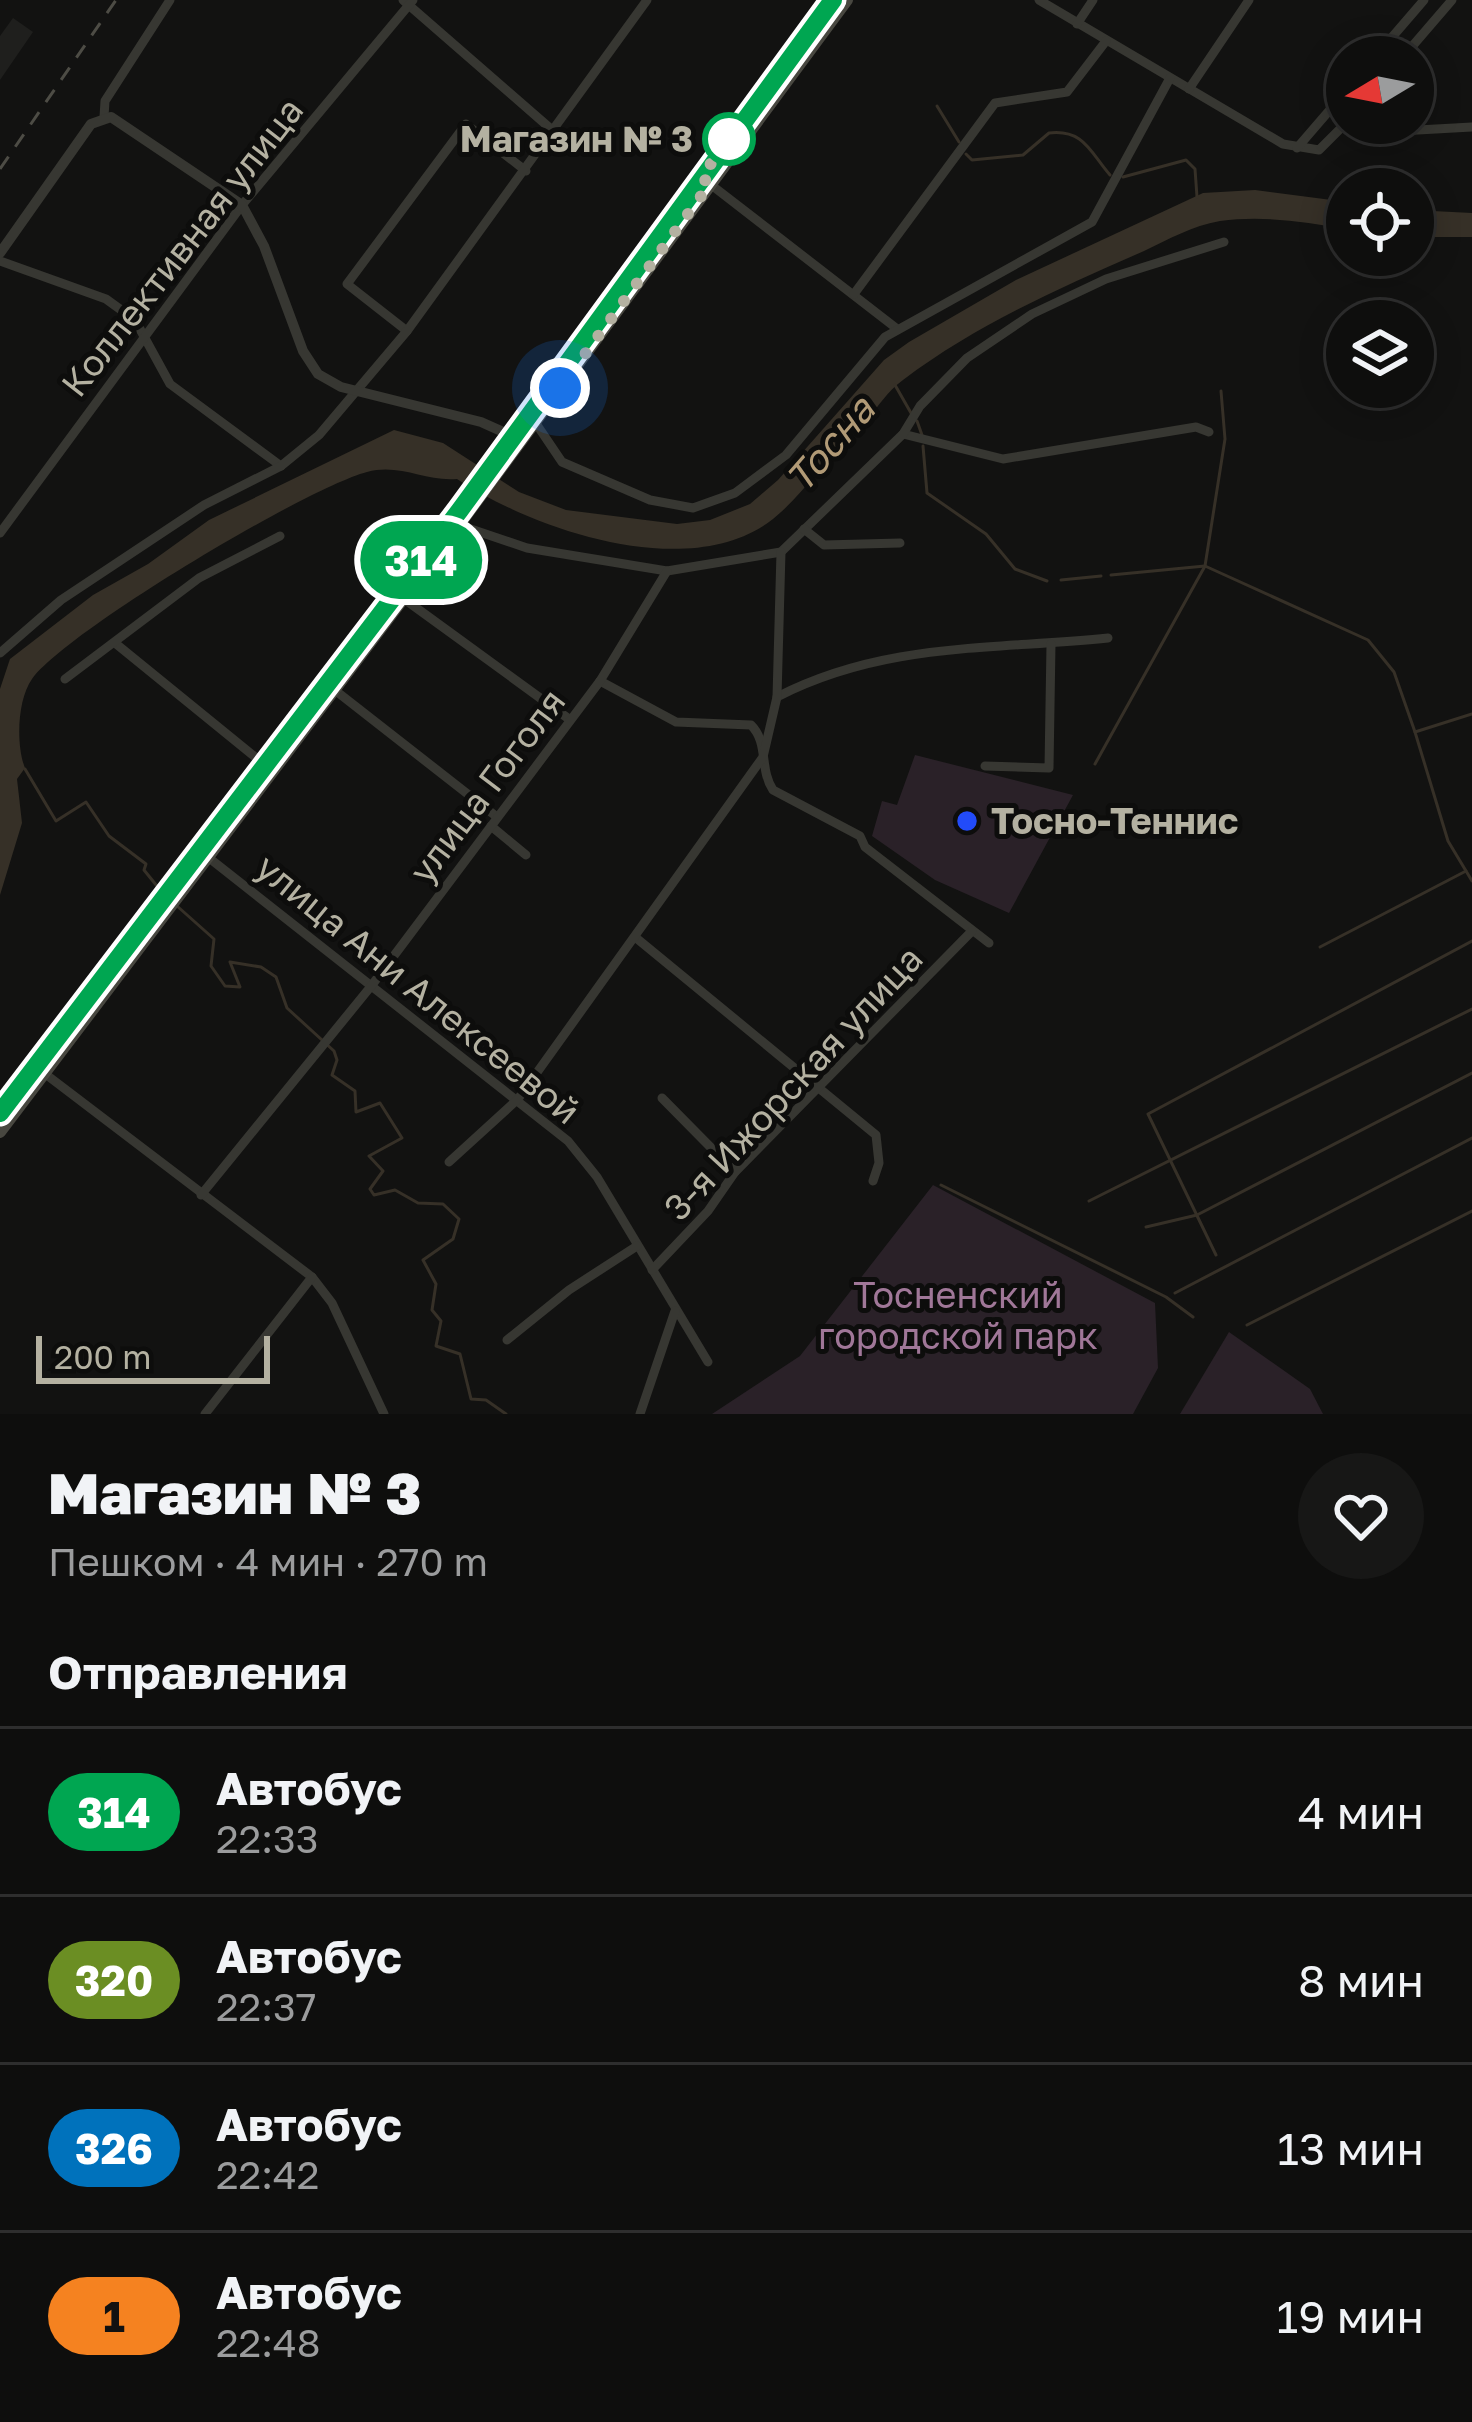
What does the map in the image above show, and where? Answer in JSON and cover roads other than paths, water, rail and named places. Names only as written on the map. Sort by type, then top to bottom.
[{"type":"main road","points":[[518,439],[535,422],[833,0]]},
{"type":"main road","points":[[203,853],[462,517],[706,181],[847,0]]},
{"type":"main road","points":[[0,1132],[40,1070],[265,764],[330,686]]},
{"type":"main road","points":[[0,1113],[40,1070]]},
{"type":"street","points":[[104,117],[105,101],[170,0]]},
{"type":"street","points":[[0,653],[62,600],[134,550],[280,466],[320,434],[407,331],[647,0]]},
{"type":"street","points":[[1039,0],[1189,89],[1302,148],[1319,150],[1326,143]]},
{"type":"street","points":[[1077,24],[1093,0]]},
{"type":"street","points":[[1189,89],[1250,0]]},
{"type":"street","points":[[1393,36],[1424,0]]},
{"type":"street","points":[[1421,36],[1452,0]]},
{"type":"street","points":[[408,2],[551,129]]},
{"type":"street","name":"Коллективная улица","points":[[0,533],[242,205],[408,2]]},
{"type":"street","points":[[854,294],[995,104],[1066,92],[1106,41]]},
{"type":"street","points":[[535,422],[562,462],[578,473],[650,500],[712,506],[786,455],[854,370],[896,328],[1091,222],[1170,78]]},
{"type":"street","points":[[280,466],[170,384],[135,320],[106,299],[0,257],[91,124],[104,117],[122,122],[242,205],[265,246],[310,364],[327,381],[481,422],[518,439]]},
{"type":"street","points":[[1302,148],[1326,117]]},
{"type":"street","points":[[407,331],[346,284],[466,124],[526,171]]},
{"type":"street","points":[[1434,129],[1472,127]]},
{"type":"street","points":[[706,181],[896,328]]},
{"type":"street","points":[[462,517],[527,548],[668,571],[781,552],[903,434],[920,406],[967,358],[1032,314],[1106,278],[1224,242]]},
{"type":"street","points":[[903,434],[1004,459],[1196,428],[1209,432]]},
{"type":"street","points":[[804,529],[824,545],[900,543]]},
{"type":"street","points":[[64,679],[199,578],[280,536]]},
{"type":"street","points":[[449,1162],[518,1099],[763,757],[777,698],[781,552]]},
{"type":"street","name":"улица Гоголя","points":[[201,1196],[311,1054],[372,985],[600,681],[668,571]]},
{"type":"street","points":[[399,596],[569,719]]},
{"type":"street","points":[[777,698],[830,670],[938,650],[1108,638]]},
{"type":"street","points":[[115,643],[265,764]]},
{"type":"street","points":[[985,766],[1049,768],[1051,644]]},
{"type":"street","points":[[600,681],[676,722],[751,725],[762,741],[764,777],[781,796],[860,836],[865,848],[989,943]]},
{"type":"street","points":[[330,686],[526,854]]},
{"type":"street","name":"улица Ани Алексеевой","points":[[203,853],[518,1099],[580,1155],[708,1362]]},
{"type":"street","name":"3-я Ижорская улица","points":[[652,1270],[708,1211],[736,1172],[972,932]]},
{"type":"street","points":[[635,937],[876,1135],[880,1163],[873,1181]]},
{"type":"street","points":[[40,1070],[312,1277],[336,1311],[384,1414]]},
{"type":"street","points":[[662,1098],[736,1172]]},
{"type":"street","points":[[507,1340],[568,1290],[638,1246]]},
{"type":"street","points":[[205,1414],[312,1277]]},
{"type":"street","points":[[640,1414],[675,1311]]},
{"type":"water","name":"Тосна","points":[[1255,190],[1326,199],[1326,226],[1268,219],[1210,223],[1020,308],[960,341],[897,385],[784,509],[739,538],[699,547],[613,542],[527,516],[457,479],[391,470],[367,472],[337,484],[243,532],[91,629],[32,679],[20,723],[25,768],[17,779],[22,823],[0,895],[0,689],[10,659],[93,595],[148,564],[209,520],[394,430],[443,443],[519,492],[566,510],[677,524],[710,520],[750,504],[778,480],[884,360],[909,342],[1016,280],[1203,193]]},
{"type":"water","points":[[1434,211],[1472,213],[1472,237],[1434,237]]},
{"type":"waterway","points":[[937,106],[959,142]]},
{"type":"waterway","points":[[966,154],[972,160],[1023,155],[1049,133],[1061,133],[1078,138],[1110,175]]},
{"type":"waterway","points":[[1123,177],[1186,160],[1195,169],[1197,197]]},
{"type":"waterway","points":[[895,385],[911,413]]},
{"type":"waterway","points":[[1095,764],[1205,566],[1225,439],[1221,391]]},
{"type":"waterway","points":[[917,421],[922,435]]},
{"type":"waterway","points":[[923,446],[927,493],[986,534],[1015,569],[1047,581]]},
{"type":"waterway","points":[[1111,575],[1205,566],[1368,640],[1394,672],[1415,732]]},
{"type":"waterway","points":[[1061,580],[1101,576]]},
{"type":"waterway","points":[[1472,714],[1415,732],[1448,841],[1472,881]]},
{"type":"waterway","points":[[25,769],[56,821],[86,802],[109,836],[146,864],[144,870],[161,891]]},
{"type":"waterway","points":[[1320,947],[1466,871]]},
{"type":"waterway","points":[[177,906],[214,939],[211,966],[225,986],[240,987],[230,962],[261,967],[276,977],[287,1008],[334,1051],[337,1060],[332,1075],[355,1091],[356,1112],[380,1103],[402,1138],[369,1156],[383,1171],[370,1189],[374,1195],[395,1190],[418,1203],[443,1204],[459,1219],[453,1239],[423,1260],[436,1284],[432,1310],[441,1321],[436,1346],[460,1354],[471,1399],[486,1400],[506,1414]]},
{"type":"waterway","points":[[1216,1255],[1148,1114],[1472,941]]},
{"type":"waterway","points":[[1089,1201],[1472,1009]]},
{"type":"waterway","points":[[1146,1227],[1197,1215],[1472,1073]]},
{"type":"waterway","points":[[1175,1293],[1472,1138]]},
{"type":"waterway","points":[[941,1185],[1166,1297],[1193,1317]]},
{"type":"waterway","points":[[1247,1325],[1472,1211]]},
{"type":"railway","points":[[0,169],[116,0]]},
{"type":"place","name":"Магазин № 3","points":[[729,139]]},
{"type":"place","name":"Тосно-Теннис","points":[[967,821]]},
{"type":"park label","name":"Тосненский городской парк","points":[[958,1316]]}]
